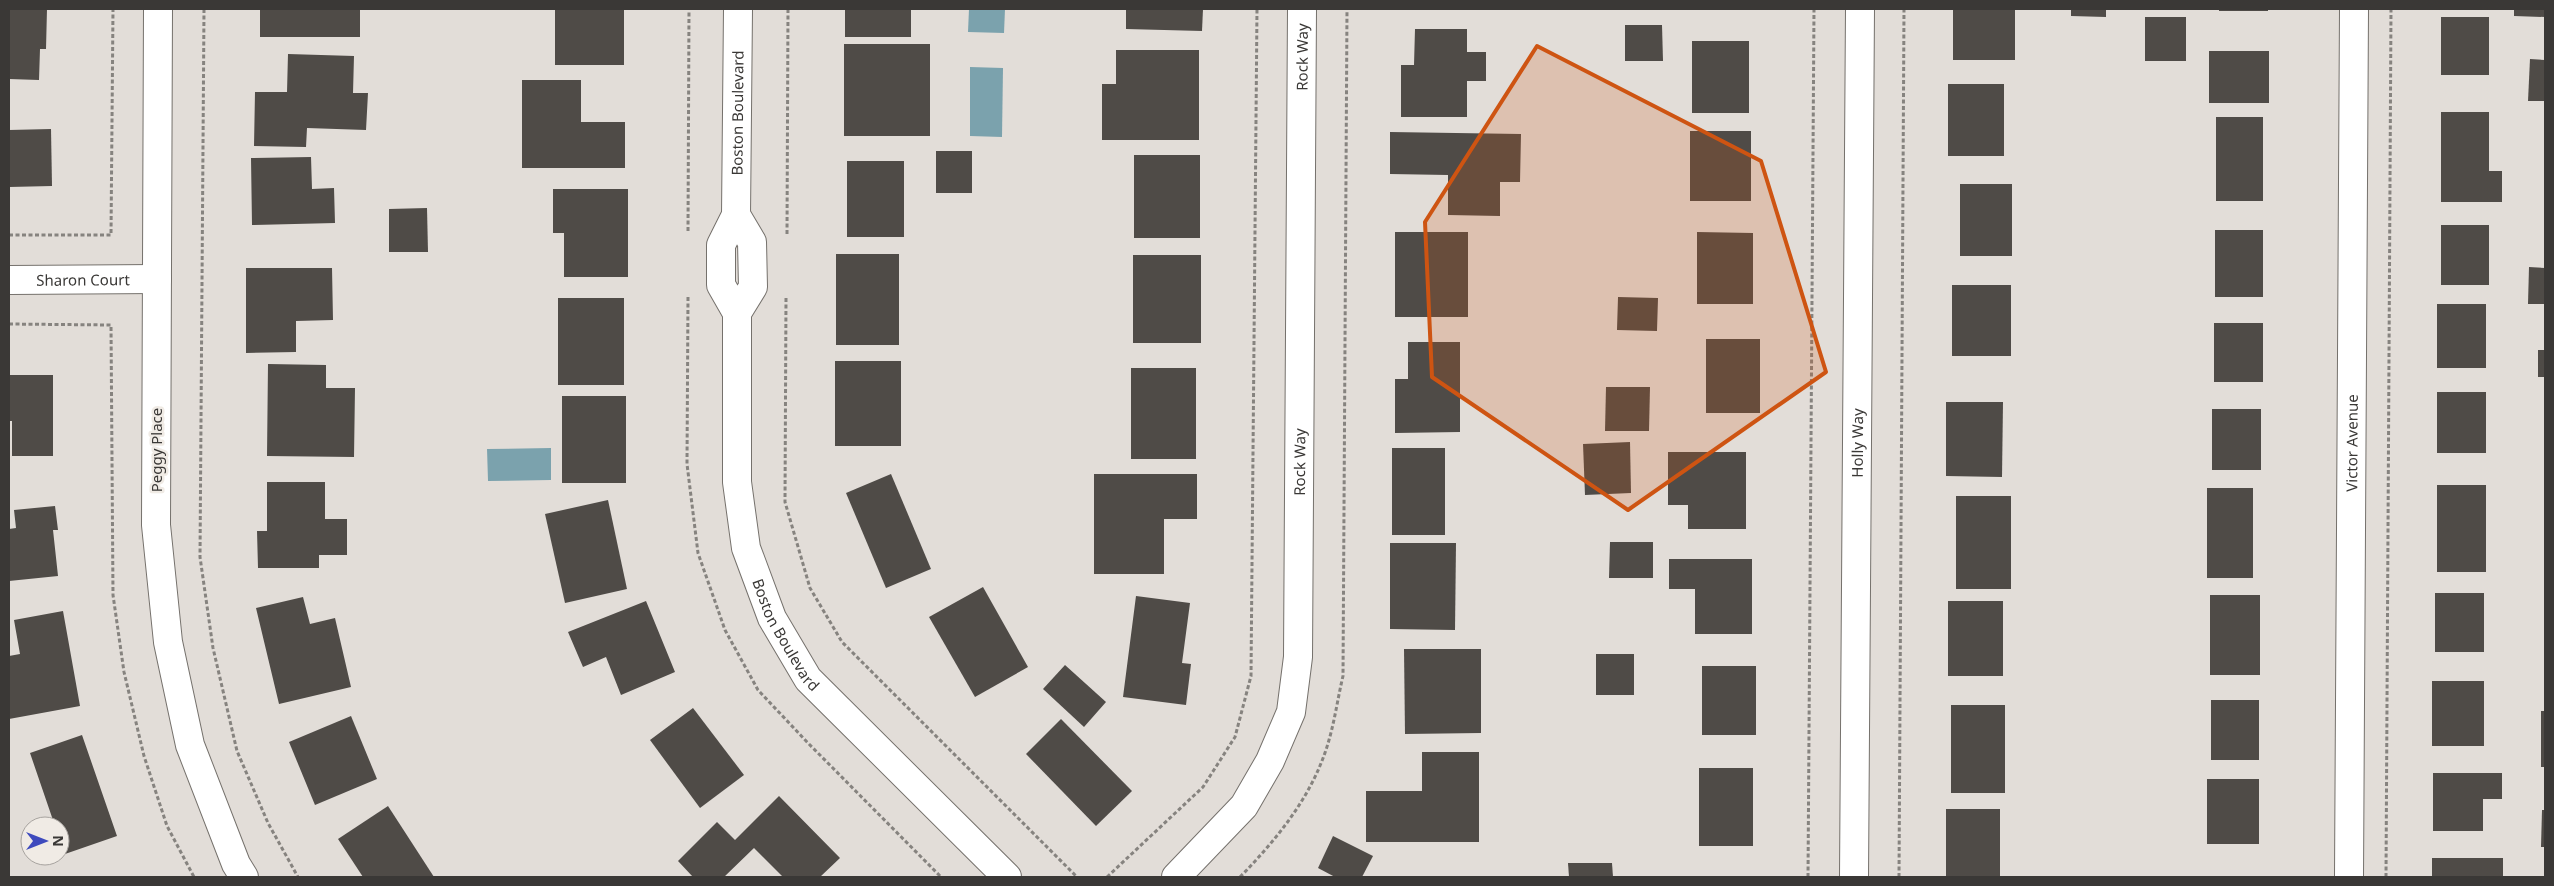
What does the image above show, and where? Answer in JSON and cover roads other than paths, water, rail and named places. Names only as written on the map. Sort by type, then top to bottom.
[{"type":"street","name":"Peggy Place","points":[[158,9],[156,525],[168,642],[190,745],[236,864],[244,877]]},
{"type":"street","name":"Boston Boulevard","points":[[738,9],[736,216],[752,242],[753,287],[737,313],[737,482],[746,548],[772,618],[808,679],[1007,877]]},
{"type":"street","name":"Rock Way","points":[[1176,877],[1244,806],[1270,761],[1291,712],[1298,657],[1302,9]]},
{"type":"street","name":"Holly Way","points":[[1854,877],[1860,9]]},
{"type":"street","name":"Victor Avenue","points":[[2349,877],[2354,9]]},
{"type":"street","name":"Sharon Court","points":[[9,280],[157,279]]},
{"type":"water","points":[[969,9],[1005,9],[1004,33],[968,32]]},
{"type":"water","points":[[970,67],[1003,68],[1002,137],[970,136]]},
{"type":"water","points":[[551,448],[551,480],[488,481],[487,449]]}]
